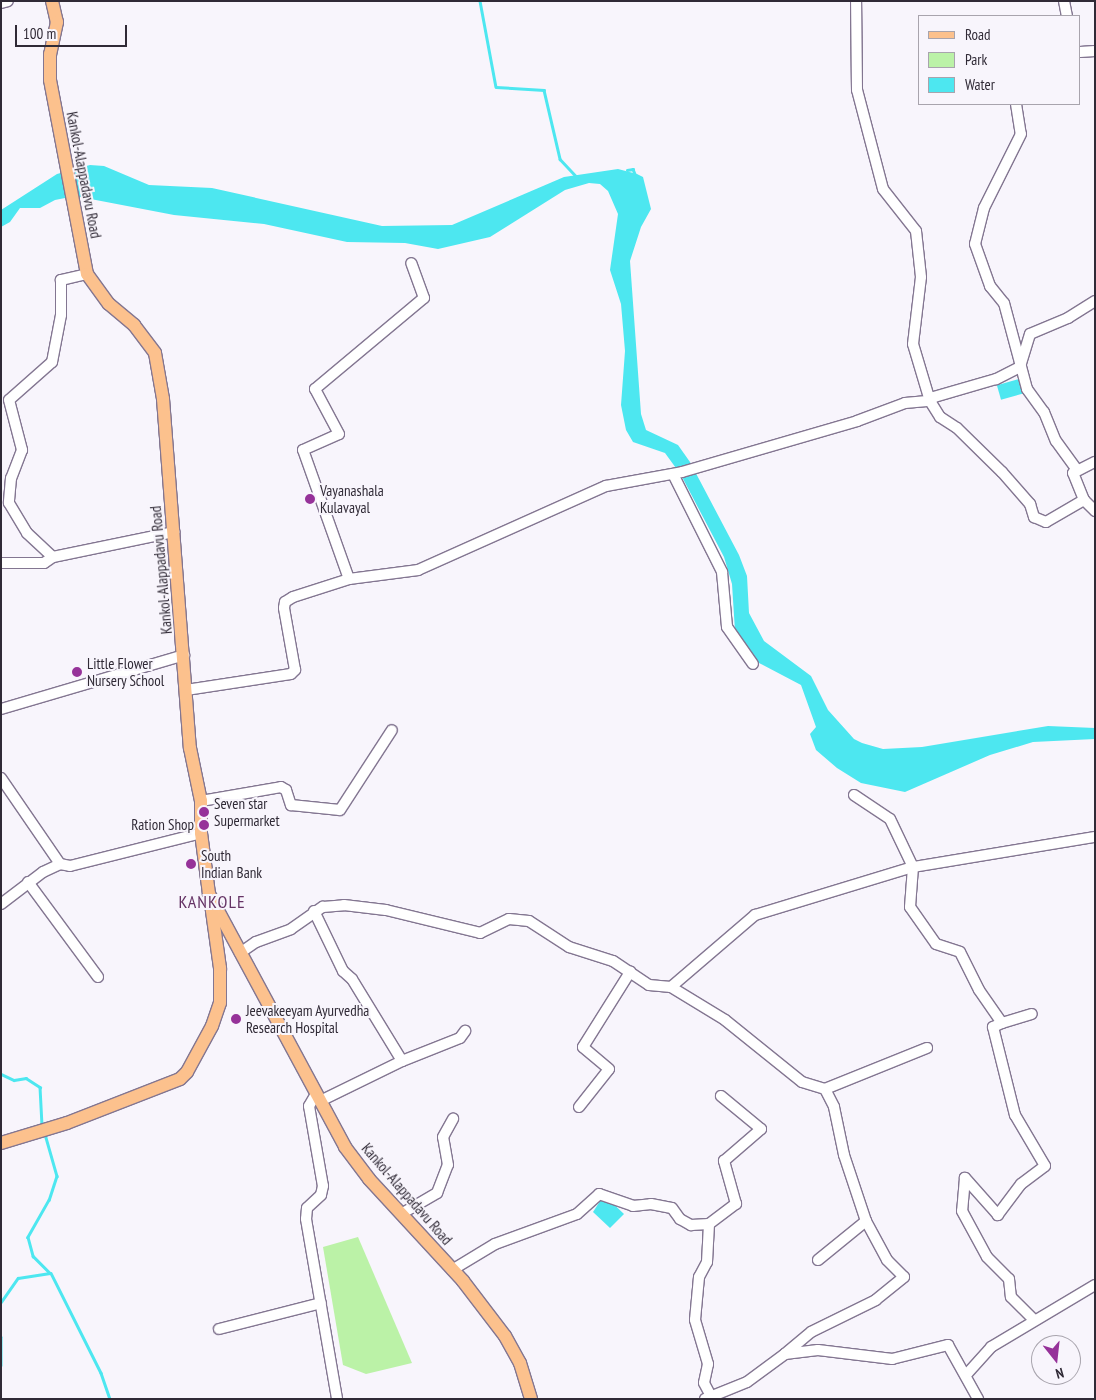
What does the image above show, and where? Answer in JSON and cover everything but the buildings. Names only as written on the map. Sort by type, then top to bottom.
[{"type":"main road","name":"Kankol-Alappadavu Road","points":[[52,1],[57,22],[50,54],[50,80],[74,217],[88,274],[109,304],[134,325],[155,353],[163,399],[190,748],[201,801],[201,833],[209,894],[345,1147],[401,1214],[452,1270],[505,1336],[520,1363],[531,1399]]},
{"type":"main road","points":[[1,1143],[67,1124],[180,1079],[194,1064],[220,1003],[220,968],[209,894]]},
{"type":"street","points":[[1,3],[8,1]]},
{"type":"street","points":[[856,1],[857,90],[883,189],[916,231],[921,277],[913,344],[930,401],[940,417],[957,428],[1002,472],[1030,504],[1034,517],[1046,522],[1084,500]]},
{"type":"street","points":[[1064,1],[1067,15]]},
{"type":"street","points":[[1081,52],[1095,51]]},
{"type":"street","points":[[1016,105],[1021,134],[984,208],[976,244],[990,286],[1004,303],[1027,389],[1044,412],[1056,441],[1076,469]]},
{"type":"street","points":[[349,579],[303,450],[339,434],[315,389],[424,298],[411,263]]},
{"type":"street","points":[[53,557],[27,533],[9,503],[11,478],[22,450],[9,400],[52,362],[60,315],[61,280],[88,274]]},
{"type":"street","points":[[186,690],[291,674],[296,670],[285,602],[349,579],[418,570],[606,486],[690,470],[857,422],[906,403],[930,401],[934,396],[996,379],[1020,367],[1030,334],[1068,318],[1095,301]]},
{"type":"street","points":[[1076,469],[1095,462]]},
{"type":"street","points":[[1076,469],[1073,478],[1084,500],[1095,511]]},
{"type":"street","points":[[673,474],[722,572],[726,627],[753,664]]},
{"type":"street","points":[[1,563],[44,563],[53,557],[174,532]]},
{"type":"street","points":[[1,709],[184,655]]},
{"type":"street","points":[[201,801],[281,787],[286,790],[292,804],[340,810],[392,730]]},
{"type":"street","points":[[1,778],[60,864]]},
{"type":"street","points":[[854,795],[890,819],[913,867],[910,907],[936,944],[960,952],[979,990],[1002,1023]]},
{"type":"street","points":[[1,904],[28,882],[60,864],[70,866],[201,833]]},
{"type":"street","points":[[671,986],[755,915],[913,867],[1095,837]]},
{"type":"street","points":[[28,882],[98,977]]},
{"type":"street","points":[[240,953],[256,942],[291,929],[314,911],[344,905],[386,910],[480,933],[508,919],[518,919],[529,921],[570,947],[613,961],[649,985],[671,986],[725,1020],[802,1082],[825,1089],[927,1048]]},
{"type":"street","points":[[314,911],[343,972],[352,979],[402,1060]]},
{"type":"street","points":[[579,1107],[609,1068],[582,1048],[630,972]]},
{"type":"street","points":[[1032,1014],[993,1027],[1015,1114],[1045,1166],[1021,1184],[998,1216],[964,1178],[962,1211],[987,1257],[1009,1280],[1011,1298],[1034,1320]]},
{"type":"street","points":[[337,1399],[306,1219],[307,1208],[320,1195],[324,1186],[309,1106],[318,1098],[402,1060],[460,1038],[465,1031]]},
{"type":"street","points":[[709,1224],[707,1262],[699,1276],[695,1320],[708,1364],[704,1383],[708,1397],[747,1382],[811,1332],[876,1300],[904,1277],[888,1260],[866,1221],[844,1155],[834,1107],[825,1089]]},
{"type":"street","points":[[452,1270],[495,1244],[577,1214],[599,1194],[634,1206],[651,1204],[672,1208],[680,1219],[692,1225],[709,1224],[736,1204],[724,1161],[761,1129],[721,1096]]},
{"type":"street","points":[[401,1214],[437,1193],[448,1164],[443,1137],[453,1119]]},
{"type":"street","points":[[818,1260],[866,1221]]},
{"type":"street","points":[[966,1375],[991,1347],[1095,1285]]},
{"type":"street","points":[[219,1328],[321,1303]]},
{"type":"street","points":[[785,1354],[818,1350],[892,1359],[948,1345],[978,1399]]},
{"type":"green space","points":[[358,1237],[412,1363],[366,1374],[343,1365],[323,1247]]},
{"type":"water","points":[[90,165],[104,166],[149,185],[212,188],[382,226],[452,225],[564,177],[618,169],[643,177],[651,209],[641,227],[630,261],[641,414],[646,430],[678,445],[690,462],[739,555],[747,576],[749,613],[764,641],[811,676],[828,710],[854,739],[862,743],[883,749],[922,747],[1048,726],[1095,728],[1095,739],[1033,742],[990,755],[905,792],[861,783],[837,768],[816,750],[810,734],[816,727],[801,685],[759,663],[735,631],[732,584],[724,557],[681,475],[665,453],[633,442],[626,430],[621,405],[625,351],[621,304],[610,270],[618,214],[608,191],[600,184],[589,183],[565,190],[490,237],[438,249],[405,243],[347,242],[264,224],[174,215],[75,196],[55,200],[40,208],[20,208],[10,222],[1,227],[1,210],[57,174]]},
{"type":"water","points":[[1019,379],[1023,393],[1001,400],[997,385]]},
{"type":"water","points":[[604,1195],[624,1214],[610,1228],[593,1212]]},
{"type":"waterway","points":[[480,1],[496,87],[544,90],[560,159],[577,177]]},
{"type":"waterway","points":[[627,170],[633,169],[635,174]]},
{"type":"waterway","points":[[1,1074],[14,1080],[26,1078],[40,1087],[42,1126]]},
{"type":"waterway","points":[[45,1134],[57,1176],[49,1200],[28,1237],[33,1256],[50,1273]]},
{"type":"waterway","points":[[1,1302],[18,1278],[50,1273]]},
{"type":"waterway","points":[[51,1273],[101,1373],[110,1399]]},
{"type":"waterway","points":[[1,1337],[1,1365]]},
{"type":"place","name":"Vayanashala Kulavayal","points":[[310,499]]},
{"type":"place","name":"Little Flower Nursery School","points":[[77,672]]},
{"type":"place","name":"Seven star Supermarket","points":[[204,812]]},
{"type":"place","name":"Ration Shop","points":[[204,825]]},
{"type":"place","name":"South Indian Bank","points":[[191,864]]},
{"type":"place","name":"Jeevakeeyam Ayurvedha Research Hospital","points":[[236,1019]]},
{"type":"district","name":"KANKOLE","points":[[212,902]]}]
